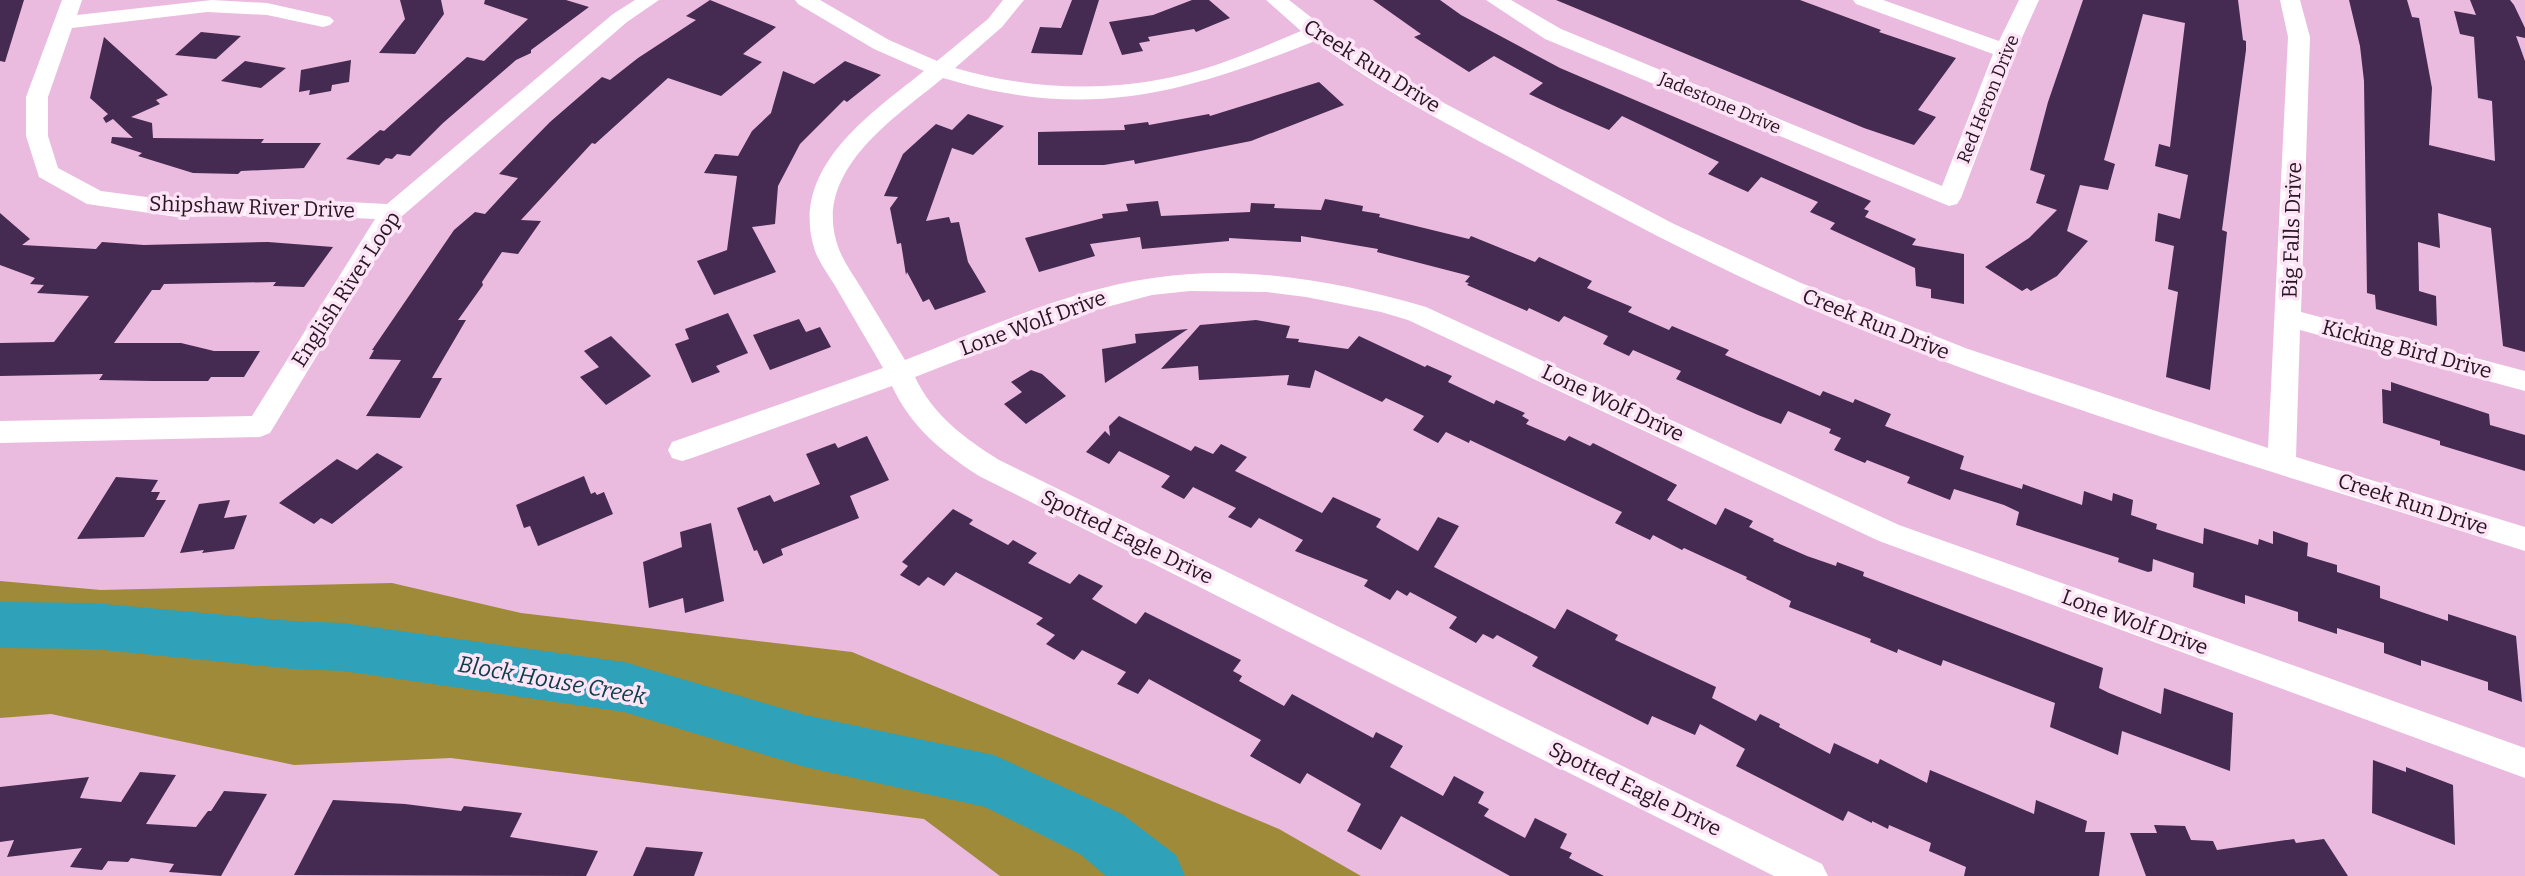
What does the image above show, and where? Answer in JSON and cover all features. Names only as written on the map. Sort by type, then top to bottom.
[{"type":"street","name":"Shipshaw River Drive","points":[[72,0],[37,97],[37,136],[47,172],[95,198],[177,209],[288,207],[392,212]]},
{"type":"street","name":"English River Loop","points":[[0,432],[260,426],[392,212],[620,18],[649,0]]},
{"type":"street","points":[[805,0],[906,57],[940,69],[982,82],[1018,89],[1070,93],[1115,92],[1198,77],[1229,68],[1314,34]]},
{"type":"street","name":"Spotted Eagle Drive","points":[[1014,0],[995,23],[860,134],[846,151],[826,185],[821,214],[822,235],[828,253],[899,372],[915,406],[953,445],[989,468],[1810,876]]},
{"type":"street","name":"Creek Run Drive","points":[[1276,0],[1314,34],[1448,115],[1643,220],[1789,289],[1985,366],[2525,539]]},
{"type":"street","name":"Jadestone Drive","points":[[1496,0],[1553,34],[1949,198]]},
{"type":"street","points":[[1863,0],[2005,51]]},
{"type":"street","name":"Red Heron Drive","points":[[1949,198],[2005,51],[2029,0]]},
{"type":"street","name":"Big Falls Drive","points":[[2282,462],[2299,37],[2290,0]]},
{"type":"street","points":[[65,23],[207,6],[267,9],[323,21]]},
{"type":"street","name":"Lone Wolf Drive","points":[[682,450],[899,372],[1066,308],[1118,293],[1170,286],[1250,282],[1299,285],[1377,301],[1448,326],[1889,533],[2525,763]]},
{"type":"street","name":"Kicking Bird Drive","points":[[2289,318],[2525,381]]},
{"type":"shaded area","points":[[0,581],[101,590],[392,583],[521,613],[852,652],[1279,829],[1361,876],[1000,876],[924,819],[451,758],[294,765],[51,714],[0,718]]},
{"type":"building","points":[[0,0],[24,0],[5,62],[0,61]]},
{"type":"building","points":[[400,0],[441,0],[444,14],[415,54],[379,53],[405,19]]},
{"type":"building","points":[[485,0],[566,0],[589,7],[531,50],[531,53],[516,60],[443,123],[410,156],[397,154],[392,159],[386,158],[379,165],[346,159],[380,130],[384,131],[467,57],[484,61],[528,19],[484,4]]},
{"type":"building","points":[[710,0],[776,27],[743,54],[762,62],[721,96],[668,78],[595,144],[592,143],[521,220],[541,221],[518,254],[502,252],[458,320],[466,320],[432,378],[442,378],[420,418],[366,416],[401,360],[369,359],[372,350],[454,230],[475,212],[485,214],[518,178],[499,174],[550,122],[602,77],[610,80],[696,20],[686,16]]},
{"type":"building","points":[[1072,0],[1099,0],[1082,55],[1031,53],[1040,27],[1061,28]]},
{"type":"building","points":[[1192,0],[1209,0],[1230,18],[1196,32],[1194,29],[1148,37],[1150,41],[1139,43],[1143,51],[1122,55],[1109,22],[1153,15]]},
{"type":"building","points":[[1373,0],[1440,0],[1461,15],[1560,68],[1871,201],[1864,209],[1869,211],[1865,217],[1916,239],[1912,245],[1964,254],[1964,304],[1931,298],[1931,289],[1916,286],[1915,268],[1830,229],[1835,223],[1810,212],[1818,202],[1761,177],[1748,192],[1708,174],[1719,162],[1622,116],[1609,130],[1561,109],[1529,94],[1543,83],[1494,56],[1469,72],[1414,37],[1421,34]]},
{"type":"building","points":[[1556,0],[1800,0],[1881,30],[1879,32],[1956,58],[1918,110],[1936,117],[1914,145],[1864,128]]},
{"type":"building","points":[[2083,0],[2238,0],[2246,50],[2222,230],[2227,232],[2210,390],[2166,377],[2178,292],[2168,289],[2174,246],[2155,241],[2158,213],[2180,219],[2188,175],[2155,166],[2159,144],[2170,147],[2185,23],[2143,14],[2104,160],[2115,164],[2108,190],[2080,185],[2067,231],[2088,241],[2057,276],[2031,291],[2027,288],[2022,291],[1985,267],[2029,238],[2057,210],[2036,203],[2045,175],[2030,170],[2048,102]]},
{"type":"building","points":[[2349,0],[2407,0],[2412,17],[2419,18],[2432,88],[2429,145],[2495,161],[2492,101],[2478,98],[2474,37],[2460,34],[2454,11],[2476,15],[2470,0],[2510,0],[2514,5],[2525,28],[2525,38],[2516,36],[2525,61],[2525,352],[2503,346],[2491,228],[2438,213],[2440,248],[2418,242],[2419,291],[2436,296],[2437,326],[2376,309],[2375,295],[2367,293],[2364,81],[2360,46]]},
{"type":"building","points":[[201,32],[241,36],[216,59],[175,55]]},
{"type":"building","points":[[104,37],[168,95],[156,100],[160,104],[131,117],[152,123],[153,138],[264,139],[261,143],[321,143],[304,168],[241,171],[238,174],[193,173],[138,156],[142,153],[111,143],[112,137],[133,138],[113,119],[106,123],[103,118],[108,114],[90,98]]},
{"type":"building","points":[[351,60],[349,82],[332,85],[331,91],[309,95],[310,90],[299,92],[301,70]]},
{"type":"building","points":[[245,61],[286,68],[261,88],[221,81]]},
{"type":"building","points":[[845,61],[881,75],[847,102],[844,100],[800,144],[778,186],[775,224],[752,227],[776,272],[714,295],[697,261],[727,250],[737,176],[704,173],[715,154],[738,156],[752,131],[771,113],[783,71],[814,84]]},
{"type":"building","points":[[1319,82],[1344,105],[1251,141],[1135,164],[1134,160],[1104,165],[1038,165],[1038,132],[1125,130],[1124,125],[1148,122],[1149,125],[1209,114],[1210,116]]},
{"type":"building","points":[[968,114],[1004,126],[973,155],[952,148],[926,221],[949,217],[951,223],[959,222],[968,262],[986,292],[935,310],[929,299],[923,302],[907,272],[906,275],[901,243],[897,244],[890,208],[898,197],[884,196],[903,154],[936,124],[952,130]]},
{"type":"building","points":[[1325,199],[1363,206],[1362,211],[1380,214],[1379,217],[1469,239],[1471,236],[1535,262],[1539,257],[1592,281],[1587,288],[1632,307],[1628,312],[1669,330],[1672,326],[1729,350],[1725,355],[1820,396],[1823,391],[1853,403],[1855,399],[1891,414],[1885,426],[1964,456],[1960,469],[2022,489],[2023,484],[2082,505],[2084,491],[2112,501],[2113,493],[2133,500],[2131,515],[2157,524],[2156,529],[2203,544],[2204,528],[2258,545],[2259,539],[2273,544],[2273,531],[2308,543],[2307,556],[2337,565],[2337,572],[2380,586],[2380,598],[2448,621],[2448,614],[2516,636],[2522,702],[2488,690],[2488,682],[2421,660],[2421,666],[2384,653],[2384,643],[2337,628],[2337,634],[2298,621],[2298,612],[2245,595],[2245,604],[2193,587],[2194,573],[2153,559],[2152,571],[2148,572],[2118,562],[2119,558],[2016,525],[2019,512],[2004,505],[1954,489],[1950,500],[1907,483],[1910,477],[1834,450],[1841,438],[1829,433],[1831,429],[1788,411],[1781,424],[1758,415],[1676,379],[1681,371],[1633,350],[1629,356],[1603,344],[1608,336],[1564,316],[1559,322],[1467,285],[1469,283],[1465,282],[1470,276],[1377,252],[1378,249],[1301,236],[1301,242],[1229,238],[1229,241],[1142,249],[1140,237],[1090,244],[1095,256],[1039,272],[1025,238],[1103,218],[1102,214],[1128,211],[1126,204],[1158,201],[1161,216],[1250,212],[1251,203],[1275,204],[1274,208],[1321,210]]},
{"type":"building","points":[[0,213],[30,239],[22,245],[96,249],[102,242],[144,245],[268,242],[333,247],[304,287],[273,286],[276,282],[164,284],[160,290],[152,290],[114,343],[181,343],[214,351],[260,351],[244,377],[211,377],[208,381],[153,381],[99,380],[103,374],[0,376],[0,343],[54,342],[89,296],[37,293],[44,285],[30,284],[35,278],[0,265]]},
{"type":"building","points":[[728,313],[748,353],[716,366],[720,372],[692,383],[675,344],[689,339],[685,329]]},
{"type":"building","points":[[799,319],[806,332],[820,327],[831,347],[770,370],[753,335]]},
{"type":"building","points":[[1256,320],[1290,326],[1286,338],[1299,339],[1298,342],[1348,349],[1359,336],[1425,367],[1427,365],[1452,376],[1448,382],[1494,404],[1496,400],[1525,413],[1522,416],[1529,420],[1526,424],[1565,441],[1569,436],[1590,446],[1593,443],[1677,485],[1667,500],[1716,525],[1725,508],[1753,521],[1749,527],[1807,556],[1836,566],[1837,562],[1864,572],[1863,576],[2103,668],[2099,688],[2161,714],[2164,688],[2233,713],[2230,771],[2122,731],[2118,755],[2050,727],[2055,703],[1943,660],[1941,666],[1898,649],[1897,653],[1870,642],[1871,639],[1789,607],[1791,601],[1746,579],[1747,577],[1653,535],[1650,540],[1615,523],[1622,512],[1470,440],[1469,443],[1446,432],[1438,443],[1413,430],[1424,416],[1386,398],[1382,402],[1315,370],[1310,388],[1287,385],[1289,375],[1199,380],[1198,366],[1161,369],[1200,325]]},
{"type":"building","points":[[1188,329],[1105,383],[1102,349],[1136,343],[1135,334]]},
{"type":"building","points":[[611,336],[651,376],[606,405],[580,377],[599,367],[584,351]]},
{"type":"building","points":[[1031,370],[1042,374],[1066,396],[1026,424],[1004,404],[1022,392],[1011,382]]},
{"type":"building","points":[[2391,382],[2489,414],[2490,425],[2525,435],[2525,471],[2440,445],[2440,441],[2383,423],[2382,389],[2391,391]]},
{"type":"building","points":[[1119,416],[1191,451],[1195,446],[1213,454],[1221,444],[1247,457],[1235,471],[1322,513],[1333,497],[1381,519],[1376,527],[1418,551],[1438,517],[1459,526],[1434,567],[1555,629],[1567,609],[1618,635],[1615,640],[1716,687],[1712,698],[1756,721],[1760,714],[1830,754],[1834,743],[1878,764],[1880,759],[1927,783],[1930,770],[2034,814],[2036,800],[2087,821],[2085,832],[2105,832],[2099,876],[1964,876],[1966,867],[1929,851],[1931,843],[1889,825],[1888,829],[1872,823],[1848,811],[1843,821],[1736,766],[1745,749],[1700,724],[1695,735],[1652,716],[1648,725],[1532,666],[1538,657],[1497,635],[1493,639],[1483,634],[1476,643],[1449,628],[1457,617],[1410,592],[1407,596],[1397,590],[1390,600],[1364,586],[1368,580],[1295,551],[1303,540],[1259,518],[1251,528],[1228,517],[1236,508],[1193,487],[1184,499],[1161,487],[1170,476],[1119,451],[1109,464],[1086,452],[1105,431],[1110,436],[1109,426]]},
{"type":"building","points":[[867,436],[889,480],[850,496],[859,518],[781,549],[783,555],[763,564],[757,550],[754,551],[737,508],[770,495],[774,502],[820,484],[806,454],[835,443],[838,448]]},
{"type":"building","points":[[377,453],[403,467],[332,524],[321,518],[314,524],[279,503],[337,459],[357,470]]},
{"type":"building","points":[[584,476],[591,494],[604,492],[613,514],[538,546],[530,526],[524,528],[516,505]]},
{"type":"building","points":[[116,477],[158,480],[151,492],[160,492],[156,500],[166,500],[144,537],[77,539]]},
{"type":"building","points":[[230,500],[224,518],[247,515],[234,549],[180,553],[199,504]]},
{"type":"building","points":[[953,509],[973,520],[969,524],[1008,545],[1013,540],[1037,553],[1028,563],[1070,584],[1079,574],[1103,586],[1092,599],[1136,624],[1145,612],[1241,660],[1233,671],[1242,676],[1239,681],[1284,706],[1292,694],[1373,738],[1376,732],[1403,746],[1390,767],[1443,796],[1454,776],[1484,792],[1478,803],[1489,809],[1484,816],[1525,838],[1535,818],[1567,834],[1560,848],[1572,853],[1569,858],[1604,876],[1510,876],[1401,816],[1381,850],[1347,831],[1361,804],[1307,773],[1300,784],[1250,756],[1261,740],[1149,679],[1138,694],[1117,684],[1126,672],[1082,650],[1074,660],[1046,644],[1055,635],[1036,624],[1043,618],[956,572],[944,586],[928,577],[919,586],[900,575],[908,566],[902,562]]},
{"type":"building","points":[[711,523],[724,601],[685,613],[683,598],[649,608],[643,562],[682,547],[680,532]]},
{"type":"building","points":[[2373,760],[2406,772],[2406,767],[2453,785],[2455,845],[2372,813]]},
{"type":"building","points":[[140,772],[176,775],[146,824],[196,827],[224,791],[267,794],[221,876],[169,872],[174,864],[131,858],[128,862],[108,861],[102,870],[70,867],[82,848],[7,857],[14,840],[0,842],[0,787],[89,777],[80,798],[121,802]]},
{"type":"building","points":[[333,800],[405,804],[461,811],[464,806],[522,813],[510,837],[598,851],[586,876],[294,875]]},
{"type":"building","points":[[2154,825],[2185,826],[2191,840],[2213,841],[2217,850],[2294,839],[2296,843],[2324,839],[2348,876],[2146,876],[2130,833],[2157,833]]},
{"type":"building","points":[[646,847],[703,852],[694,876],[633,876]]},
{"type":"waterway","name":"Block House Creek","points":[[0,625],[93,626],[293,645],[343,647],[624,687],[805,741],[994,782],[1101,834],[1154,876]]}]
